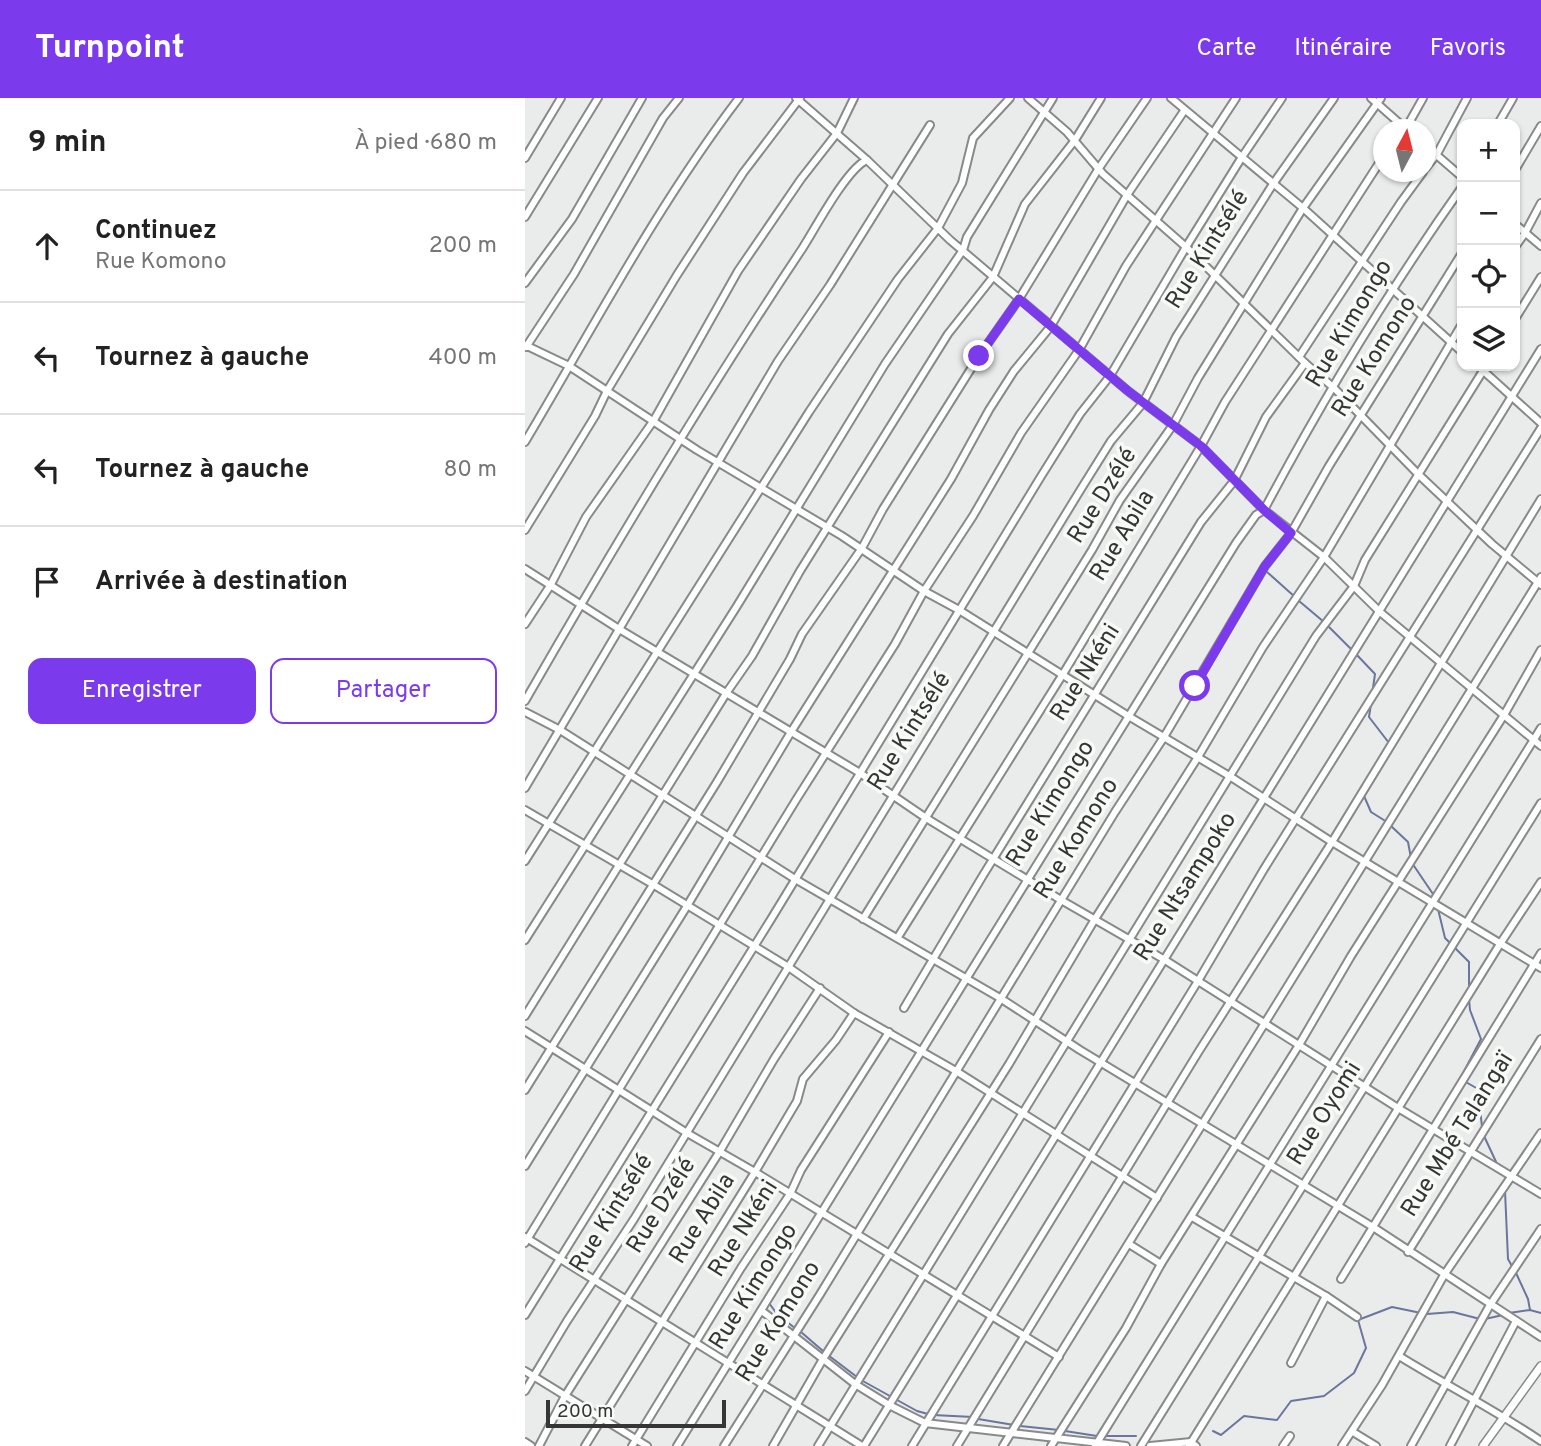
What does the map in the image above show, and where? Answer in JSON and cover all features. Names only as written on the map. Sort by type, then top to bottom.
[{"type":"main road","points":[[1483,1446],[1541,1366]]},
{"type":"street","points":[[525,158],[561,98]]},
{"type":"street","points":[[525,217],[598,98]]},
{"type":"street","points":[[525,283],[572,219],[642,98]]},
{"type":"street","points":[[679,98],[663,118],[574,274],[526,346],[569,366],[719,463],[862,548],[924,591],[1541,968]]},
{"type":"street","points":[[525,442],[636,250],[689,166],[739,98]]},
{"type":"street","points":[[525,624],[550,586],[586,517],[654,420],[738,271],[801,179],[837,133],[854,98]]},
{"type":"street","points":[[525,861],[761,488],[898,279],[938,229],[962,183],[973,138],[1010,98]]},
{"type":"street","points":[[1003,1446],[1434,752],[1471,687],[1540,581],[1506,556],[1418,474],[1334,388],[1186,247],[1127,195],[1075,140],[1028,98]]},
{"type":"street","points":[[525,940],[885,364],[963,250],[967,237],[1052,98]]},
{"type":"street","points":[[525,1016],[752,656],[827,528],[948,334],[993,277],[1025,204],[1075,140],[1101,98]]},
{"type":"street","points":[[525,1090],[696,816],[802,634],[862,548],[883,509],[979,356],[1019,299],[1099,168],[1147,98]]},
{"type":"street","points":[[1171,98],[1179,101],[1184,111],[1303,208],[1457,347]]},
{"type":"street","points":[[863,1446],[526,1240],[895,644],[924,591],[973,516],[1021,433],[1079,350],[1126,266],[1236,98]]},
{"type":"street","points":[[525,1315],[1080,414],[1110,376],[1186,247],[1282,98]]},
{"type":"street","name":"Rue Kintsélé","points":[[525,1391],[687,1133],[1111,441],[1143,403],[1176,337],[1273,184],[1334,98]]},
{"type":"street","points":[[1371,98],[1379,101],[1396,119]]},
{"type":"street","points":[[1411,119],[1423,98]]},
{"type":"street","points":[[1457,172],[1437,154],[1467,98]]},
{"type":"street","points":[[1501,119],[1513,98]]},
{"type":"street","points":[[525,530],[677,275],[743,173],[798,99],[993,277],[1143,403],[1201,446],[1264,510],[1324,557],[1380,612],[1541,746]]},
{"type":"street","name":"Rue Dzélé","points":[[863,919],[1120,500],[1173,425],[1198,378],[1303,208],[1379,101]]},
{"type":"street","points":[[525,1166],[687,906],[791,732],[951,479],[1014,371],[1051,326],[1127,195],[1184,111]]},
{"type":"street","points":[[525,788],[778,361],[894,186],[930,125]]},
{"type":"street","points":[[1520,162],[1541,126]]},
{"type":"street","points":[[525,701],[681,439],[838,192],[859,163],[867,160]]},
{"type":"street","name":"Rue Abila","points":[[898,937],[1063,674],[1225,402],[1373,174]]},
{"type":"street","points":[[1299,357],[1417,182]]},
{"type":"street","name":"Rue Kimongo","points":[[677,1446],[1236,543],[1256,515],[1264,510],[1304,435],[1420,247],[1457,194]]},
{"type":"street","points":[[1516,245],[1541,203]]},
{"type":"street","points":[[1520,228],[1541,246]]},
{"type":"street","name":"Rue Komono","points":[[724,1446],[1164,737],[1265,566],[1291,533],[1457,261]]},
{"type":"street","points":[[1520,311],[1541,277]]},
{"type":"street","points":[[773,1446],[823,1360],[1198,757],[1263,647],[1324,557],[1457,332]]},
{"type":"street","name":"Rue Ntsampoko","points":[[863,1446],[1541,349]]},
{"type":"street","name":"Rue Nkéni","points":[[904,1008],[1201,522],[1234,481],[1266,417],[1305,363]]},
{"type":"street","points":[[818,1446],[1316,636],[1354,586],[1365,560],[1480,371]]},
{"type":"street","points":[[912,1446],[1296,819],[1541,426],[1486,371]]},
{"type":"street","points":[[957,1446],[1122,1176],[1332,842],[1541,499]]},
{"type":"street","points":[[525,569],[619,629],[827,752],[926,818],[1165,960],[1398,1108],[1541,1194]]},
{"type":"street","points":[[1051,1446],[1126,1328],[1161,1264],[1299,1045],[1398,880],[1504,715],[1541,650]]},
{"type":"street","points":[[525,712],[560,730],[795,879],[1000,998],[1066,1042],[1373,1227],[1541,1337]]},
{"type":"street","points":[[1095,1445],[1541,728]]},
{"type":"street","name":"Rue Oyomi","points":[[1142,1446],[1541,803]]},
{"type":"street","points":[[525,810],[720,925],[820,988],[854,1013],[956,1071],[1157,1198]]},
{"type":"street","points":[[1150,1446],[1192,1445],[1398,1108],[1541,882]]},
{"type":"street","points":[[1341,1279],[1541,953]]},
{"type":"street","name":"Rue Dzélé","points":[[539,1446],[565,1396],[627,1301],[820,988]]},
{"type":"street","name":"Rue Abila","points":[[585,1446],[755,1172],[797,1101],[803,1079],[836,1040],[854,1013]]},
{"type":"street","points":[[525,1031],[687,1133],[1059,1357]]},
{"type":"street","name":"Rue Nkéni","points":[[633,1443],[889,1032]]},
{"type":"street","name":"Rue Mbé Talangaï","points":[[1408,1252],[1541,1039]]},
{"type":"street","points":[[1342,1446],[1399,1356],[1444,1275],[1541,1133]]},
{"type":"street","points":[[1192,1217],[1357,1317]]},
{"type":"street","points":[[1411,1446],[1490,1305],[1541,1229]]},
{"type":"street","points":[[1129,1244],[1161,1264]]},
{"type":"street","points":[[1291,1363],[1326,1296]]},
{"type":"street","points":[[762,1311],[855,1384],[926,1423],[1056,1437],[1095,1445],[1126,1446]]},
{"type":"street","points":[[1450,1446],[1516,1321]]},
{"type":"street","points":[[1399,1356],[1539,1440],[1532,1446]]},
{"type":"street","points":[[525,1371],[602,1418],[633,1443],[647,1446]]},
{"type":"street","points":[[1353,1432],[1376,1446]]},
{"type":"street","points":[[1283,1446],[1290,1436]]},
{"type":"street","points":[[525,1442],[531,1446]]},
{"type":"waterway","points":[[1267,572],[1295,597]]},
{"type":"waterway","points":[[1299,601],[1324,622]]},
{"type":"waterway","points":[[1328,626],[1351,649]]},
{"type":"waterway","points":[[1355,653],[1375,674],[1373,688]]},
{"type":"waterway","points":[[1371,704],[1369,717],[1389,743],[1381,757]]},
{"type":"waterway","points":[[1364,796],[1371,812],[1387,822]]},
{"type":"waterway","points":[[1391,826],[1408,842],[1411,858]]},
{"type":"waterway","points":[[1412,863],[1435,897]]},
{"type":"waterway","points":[[1438,909],[1445,938],[1469,962],[1469,990]]},
{"type":"waterway","points":[[1461,1077],[1481,1039],[1470,1010],[1469,999]]},
{"type":"waterway","points":[[1464,1081],[1478,1089],[1482,1127]]},
{"type":"waterway","points":[[1484,1136],[1498,1166]]},
{"type":"waterway","points":[[1505,1191],[1508,1259],[1513,1268]]},
{"type":"waterway","points":[[1516,1273],[1530,1310]]},
{"type":"waterway","points":[[769,1303],[777,1314],[796,1329]]},
{"type":"waterway","points":[[1213,1431],[1221,1435],[1244,1416],[1277,1420],[1291,1401],[1324,1396],[1354,1373],[1366,1348],[1358,1320],[1392,1307],[1421,1313]]},
{"type":"waterway","points":[[1509,1313],[1530,1310],[1541,1313]]},
{"type":"waterway","points":[[1427,1314],[1453,1312],[1480,1319]]},
{"type":"waterway","points":[[1485,1319],[1503,1315]]},
{"type":"waterway","points":[[801,1332],[823,1351]]},
{"type":"waterway","points":[[828,1355],[857,1377]]},
{"type":"waterway","points":[[861,1380],[917,1411],[928,1414]]},
{"type":"waterway","points":[[933,1415],[973,1417]]},
{"type":"waterway","points":[[978,1419],[1014,1425]]},
{"type":"waterway","points":[[1020,1426],[1059,1430]]},
{"type":"waterway","points":[[1065,1431],[1097,1436]]},
{"type":"waterway","points":[[1103,1436],[1136,1436]]},
{"type":"route","points":[[979,356],[1019,299],[1128,391],[1201,446],[1264,510],[1291,533],[1265,566],[1195,686]]}]
